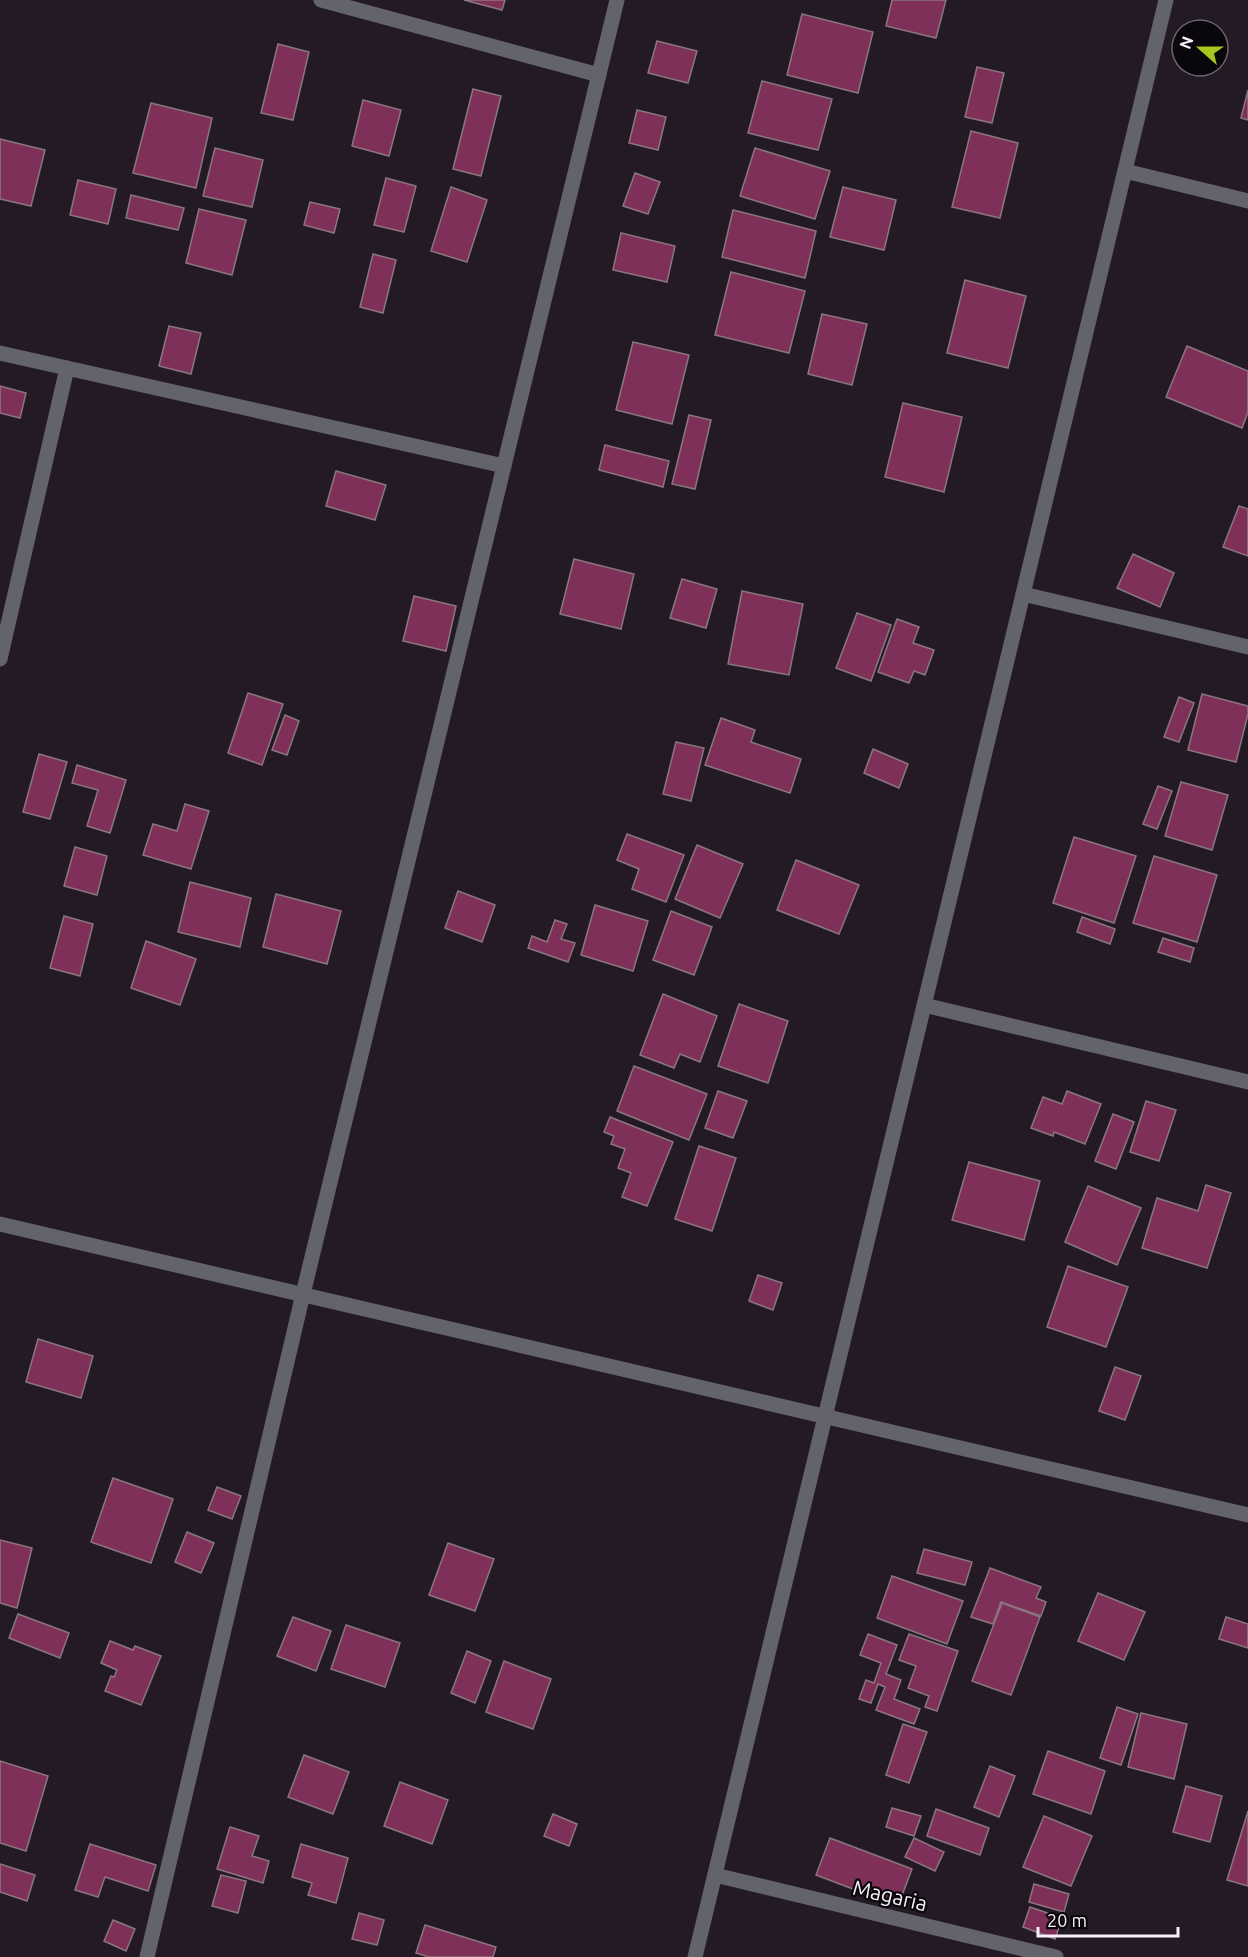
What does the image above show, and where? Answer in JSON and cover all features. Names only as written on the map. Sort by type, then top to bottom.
[{"type":"street","points":[[321,0],[599,75]]},
{"type":"street","points":[[147,1957],[303,1294],[617,0]]},
{"type":"street","points":[[695,1957],[1166,0]]},
{"type":"street","points":[[1125,171],[1248,201]]},
{"type":"street","points":[[0,353],[504,466]]},
{"type":"street","points":[[0,658],[67,368]]},
{"type":"street","points":[[1023,594],[1248,647]]},
{"type":"street","points":[[924,1005],[1248,1082]]},
{"type":"street","points":[[0,1224],[1248,1515]]},
{"type":"street","name":"Magaria","points":[[715,1875],[1056,1957]]},
{"type":"building","points":[[464,0],[505,0],[502,10]]},
{"type":"building","points":[[892,0],[946,0],[936,38],[886,26]]},
{"type":"building","points":[[802,14],[873,32],[858,93],[787,75]]},
{"type":"building","points":[[657,41],[697,51],[688,83],[648,73]]},
{"type":"building","points":[[278,44],[309,52],[293,120],[261,113]]},
{"type":"building","points":[[977,67],[1004,73],[992,123],[965,117]]},
{"type":"building","points":[[762,81],[832,99],[818,150],[748,133]]},
{"type":"building","points":[[473,89],[501,96],[481,176],[453,169]]},
{"type":"building","points":[[1248,90],[1248,120],[1241,118]]},
{"type":"building","points":[[363,100],[401,110],[389,156],[352,146]]},
{"type":"building","points":[[151,103],[212,118],[196,188],[133,173]]},
{"type":"building","points":[[637,110],[666,117],[658,150],[629,143]]},
{"type":"building","points":[[971,131],[1018,143],[1000,218],[952,207]]},
{"type":"building","points":[[0,139],[45,150],[31,206],[0,199]]},
{"type":"building","points":[[215,148],[263,160],[252,207],[203,196]]},
{"type":"building","points":[[755,148],[830,171],[815,219],[740,196]]},
{"type":"building","points":[[635,173],[660,182],[648,214],[623,206]]},
{"type":"building","points":[[386,178],[416,186],[404,232],[374,225]]},
{"type":"building","points":[[78,180],[116,189],[108,224],[70,215]]},
{"type":"building","points":[[451,187],[487,200],[467,262],[431,251]]},
{"type":"building","points":[[843,187],[896,200],[884,250],[830,237]]},
{"type":"building","points":[[131,195],[184,208],[178,230],[126,218]]},
{"type":"building","points":[[310,202],[340,209],[334,233],[304,225]]},
{"type":"building","points":[[199,209],[246,220],[232,275],[186,263]]},
{"type":"building","points":[[733,210],[816,231],[805,278],[722,257]]},
{"type":"building","points":[[621,233],[675,246],[667,282],[613,270]]},
{"type":"building","points":[[373,254],[396,260],[383,313],[360,307]]},
{"type":"building","points":[[731,272],[805,291],[789,353],[715,335]]},
{"type":"building","points":[[965,280],[1026,296],[1008,368],[947,353]]},
{"type":"building","points":[[822,314],[867,324],[852,385],[808,374]]},
{"type":"building","points":[[169,326],[201,333],[191,374],[159,366]]},
{"type":"building","points":[[633,342],[689,355],[672,424],[616,410]]},
{"type":"building","points":[[1187,346],[1248,371],[1248,412],[1242,428],[1166,397]]},
{"type":"building","points":[[0,386],[26,393],[20,418],[0,413]]},
{"type":"building","points":[[903,403],[962,417],[944,492],[885,477]]},
{"type":"building","points":[[689,415],[711,420],[695,489],[672,484]]},
{"type":"building","points":[[605,445],[669,461],[663,487],[599,470]]},
{"type":"building","points":[[336,471],[386,485],[375,520],[326,506]]},
{"type":"building","points":[[1239,506],[1248,509],[1248,556],[1223,547]]},
{"type":"building","points":[[1133,554],[1174,573],[1160,607],[1117,588]]},
{"type":"building","points":[[574,559],[634,574],[621,629],[560,614]]},
{"type":"building","points":[[682,579],[717,589],[706,628],[670,618]]},
{"type":"building","points":[[742,591],[803,604],[789,675],[728,664]]},
{"type":"building","points":[[414,596],[456,606],[446,651],[403,641]]},
{"type":"building","points":[[857,613],[891,625],[871,681],[836,668]]},
{"type":"building","points":[[897,619],[919,627],[913,643],[934,650],[925,675],[914,671],[909,683],[878,672]]},
{"type":"building","points":[[248,693],[283,704],[262,765],[228,753]]},
{"type":"building","points":[[1202,694],[1248,706],[1236,762],[1188,750]]},
{"type":"building","points":[[1179,697],[1194,703],[1179,742],[1164,737]]},
{"type":"building","points":[[285,715],[299,721],[287,755],[272,750]]},
{"type":"building","points":[[721,718],[755,730],[751,742],[801,759],[790,793],[705,765]]},
{"type":"building","points":[[676,742],[704,748],[691,801],[663,794]]},
{"type":"building","points":[[873,749],[908,764],[899,788],[864,773]]},
{"type":"building","points":[[39,754],[67,762],[50,819],[23,812]]},
{"type":"building","points":[[77,765],[126,780],[110,833],[87,826],[98,790],[72,783]]},
{"type":"building","points":[[1181,782],[1228,795],[1212,850],[1165,836]]},
{"type":"building","points":[[1158,786],[1172,791],[1157,829],[1143,824]]},
{"type":"building","points":[[185,804],[209,811],[191,869],[143,855],[153,824],[177,831]]},
{"type":"building","points":[[627,834],[684,855],[666,902],[632,889],[639,869],[617,860]]},
{"type":"building","points":[[1074,837],[1136,856],[1114,923],[1053,903]]},
{"type":"building","points":[[697,845],[743,864],[720,918],[675,899]]},
{"type":"building","points":[[75,847],[107,856],[97,895],[64,886]]},
{"type":"building","points":[[1154,856],[1217,875],[1197,942],[1133,923]]},
{"type":"building","points":[[796,860],[859,885],[839,934],[777,910]]},
{"type":"building","points":[[190,882],[251,898],[240,947],[178,932]]},
{"type":"building","points":[[458,891],[495,905],[482,942],[445,928]]},
{"type":"building","points":[[276,894],[341,911],[327,964],[263,947]]},
{"type":"building","points":[[595,905],[648,921],[633,971],[581,955]]},
{"type":"building","points":[[671,911],[712,927],[694,975],[653,960]]},
{"type":"building","points":[[64,916],[93,924],[80,976],[50,968]]},
{"type":"building","points":[[1082,917],[1115,929],[1110,944],[1077,932]]},
{"type":"building","points":[[555,920],[567,924],[561,939],[575,943],[568,962],[528,948],[532,936],[547,942]]},
{"type":"building","points":[[1163,938],[1194,948],[1190,962],[1158,952]]},
{"type":"building","points":[[146,941],[196,959],[180,1005],[131,988]]},
{"type":"building","points":[[663,994],[717,1016],[700,1062],[680,1054],[674,1068],[640,1055]]},
{"type":"building","points":[[739,1004],[788,1021],[768,1083],[718,1066]]},
{"type":"building","points":[[634,1066],[707,1094],[689,1140],[617,1111]]},
{"type":"building","points":[[718,1091],[747,1101],[733,1138],[705,1128]]},
{"type":"building","points":[[1067,1091],[1101,1104],[1085,1144],[1054,1132],[1053,1136],[1031,1128],[1043,1097],[1062,1104]]},
{"type":"building","points":[[1146,1101],[1176,1110],[1159,1161],[1130,1152]]},
{"type":"building","points":[[1113,1114],[1134,1122],[1116,1169],[1095,1161]]},
{"type":"building","points":[[610,1117],[673,1142],[647,1206],[622,1197],[631,1173],[618,1168],[625,1149],[611,1144],[614,1136],[604,1132]]},
{"type":"building","points":[[699,1146],[736,1158],[712,1231],[675,1219]]},
{"type":"building","points":[[969,1162],[1040,1181],[1024,1240],[952,1220]]},
{"type":"building","points":[[1206,1185],[1231,1193],[1207,1268],[1142,1248],[1157,1198],[1198,1211]]},
{"type":"building","points":[[1088,1186],[1141,1208],[1117,1265],[1065,1242]]},
{"type":"building","points":[[1068,1266],[1128,1287],[1106,1347],[1047,1327]]},
{"type":"building","points":[[758,1275],[782,1283],[773,1310],[749,1301]]},
{"type":"building","points":[[38,1339],[93,1356],[81,1398],[26,1382]]},
{"type":"building","points":[[1115,1367],[1141,1376],[1125,1420],[1099,1411]]},
{"type":"building","points":[[113,1478],[173,1499],[151,1563],[91,1542]]},
{"type":"building","points":[[217,1487],[241,1496],[232,1519],[208,1510]]},
{"type":"building","points":[[187,1532],[214,1543],[201,1573],[175,1562]]},
{"type":"building","points":[[0,1540],[32,1548],[17,1608],[0,1603]]},
{"type":"building","points":[[448,1543],[494,1559],[475,1611],[429,1595]]},
{"type":"building","points":[[924,1549],[972,1562],[965,1585],[917,1573]]},
{"type":"building","points":[[990,1568],[1041,1587],[1036,1598],[1046,1602],[1041,1616],[1001,1602],[993,1624],[971,1617]]},
{"type":"building","points":[[892,1576],[963,1601],[947,1644],[877,1618]]},
{"type":"building","points":[[1098,1593],[1145,1612],[1124,1660],[1078,1641]]},
{"type":"building","points":[[1002,1603],[1040,1617],[1011,1695],[972,1681]]},
{"type":"building","points":[[18,1614],[69,1633],[60,1658],[9,1638]]},
{"type":"building","points":[[293,1617],[331,1631],[316,1671],[277,1656]]},
{"type":"building","points":[[1226,1617],[1248,1624],[1248,1648],[1219,1639]]},
{"type":"building","points":[[346,1625],[400,1643],[385,1687],[331,1669]]},
{"type":"building","points":[[868,1634],[897,1645],[886,1674],[901,1680],[894,1699],[920,1709],[914,1724],[876,1710],[885,1687],[878,1684],[871,1703],[859,1699],[866,1680],[874,1683],[881,1663],[860,1655]]},
{"type":"building","points":[[909,1634],[958,1651],[937,1711],[925,1707],[929,1696],[908,1688],[916,1666],[899,1660]]},
{"type":"building","points":[[110,1641],[133,1650],[135,1646],[161,1656],[141,1705],[105,1691],[111,1676],[114,1677],[117,1670],[101,1663]]},
{"type":"building","points":[[467,1651],[491,1661],[475,1703],[451,1693]]},
{"type":"building","points":[[504,1661],[551,1679],[533,1729],[486,1712]]},
{"type":"building","points":[[1117,1707],[1138,1714],[1121,1765],[1100,1758]]},
{"type":"building","points":[[1141,1713],[1187,1724],[1174,1779],[1128,1767]]},
{"type":"building","points":[[903,1724],[927,1732],[909,1783],[886,1775]]},
{"type":"building","points":[[1048,1751],[1105,1771],[1091,1814],[1033,1794]]},
{"type":"building","points":[[304,1755],[349,1772],[333,1814],[288,1797]]},
{"type":"building","points":[[0,1761],[48,1776],[26,1851],[0,1843]]},
{"type":"building","points":[[990,1766],[1015,1776],[999,1817],[974,1807]]},
{"type":"building","points":[[400,1782],[448,1800],[432,1844],[384,1826]]},
{"type":"building","points":[[1186,1786],[1222,1796],[1210,1842],[1173,1832]]},
{"type":"building","points":[[892,1808],[921,1816],[914,1836],[886,1827]]},
{"type":"building","points":[[936,1809],[989,1828],[980,1855],[927,1836]]},
{"type":"building","points":[[1248,1811],[1248,1886],[1227,1880]]},
{"type":"building","points":[[553,1814],[577,1824],[569,1846],[544,1836]]},
{"type":"building","points":[[1044,1816],[1092,1836],[1071,1886],[1023,1867]]},
{"type":"building","points":[[230,1827],[259,1836],[252,1856],[269,1861],[263,1883],[217,1869]]},
{"type":"building","points":[[830,1838],[912,1869],[898,1906],[816,1875]]},
{"type":"building","points":[[914,1838],[944,1852],[935,1871],[905,1857]]},
{"type":"building","points":[[90,1844],[156,1865],[148,1891],[105,1877],[98,1897],[75,1890]]},
{"type":"building","points":[[301,1844],[348,1858],[336,1903],[308,1895],[312,1883],[292,1877]]},
{"type":"building","points":[[0,1864],[35,1875],[27,1901],[0,1892]]},
{"type":"building","points":[[221,1875],[246,1881],[238,1913],[212,1906]]},
{"type":"building","points":[[1034,1884],[1069,1894],[1064,1912],[1029,1902]]},
{"type":"building","points":[[1030,1907],[1062,1918],[1055,1939],[1023,1927]]},
{"type":"building","points":[[359,1913],[384,1920],[377,1945],[352,1939]]},
{"type":"building","points":[[113,1920],[135,1929],[126,1951],[104,1941]]},
{"type":"building","points":[[425,1925],[496,1947],[493,1957],[429,1957],[416,1953]]}]
